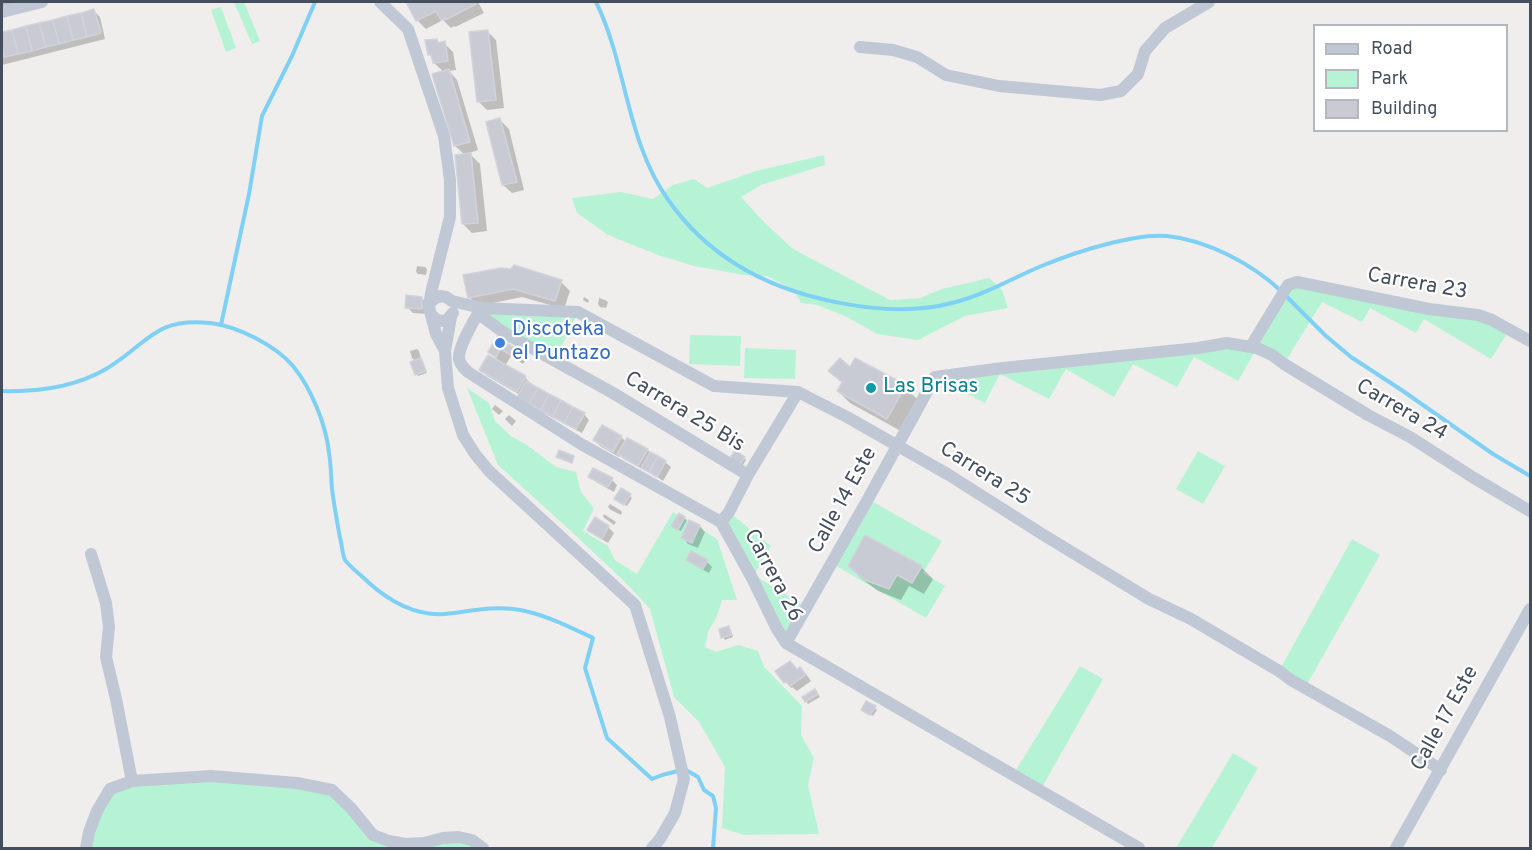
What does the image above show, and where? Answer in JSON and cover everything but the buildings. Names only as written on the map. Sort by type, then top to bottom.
[{"type":"street","points":[[2,12],[42,2]]},
{"type":"street","points":[[380,2],[408,29],[444,136],[450,180],[450,218],[431,293],[431,309],[436,334],[445,351]]},
{"type":"street","points":[[860,47],[893,50],[917,57],[946,75],[989,83],[1100,95],[1121,91],[1138,74],[1145,51],[1165,28],[1209,2]]},
{"type":"street","points":[[435,279],[452,308]]},
{"type":"street","name":"Carrera 23","points":[[1251,346],[1288,285],[1297,282],[1429,309],[1478,315],[1530,341]]},
{"type":"street","points":[[431,309],[434,299],[440,296],[446,297],[452,308],[445,351],[448,387],[464,435],[475,454],[489,471],[636,605],[670,717],[684,779],[675,813],[652,849]]},
{"type":"street","points":[[431,309],[439,321],[447,320],[452,308]]},
{"type":"street","name":"Carrera 25","points":[[452,308],[578,312],[714,386],[798,392],[949,475],[1149,599],[1191,619],[1291,680],[1390,736],[1441,770]]},
{"type":"street","name":"Carrera 25 Bis","points":[[478,308],[484,318],[503,332],[613,393],[748,475]]},
{"type":"street","name":"Carrera 26","points":[[478,308],[459,358],[468,372],[581,444],[721,522],[786,643],[1139,849]]},
{"type":"street","name":"Calle 14 Este","points":[[786,643],[935,377],[1227,343],[1251,346]]},
{"type":"street","name":"Carrera 24","points":[[1251,346],[1272,355],[1368,415],[1410,436],[1530,512]]},
{"type":"street","points":[[721,522],[798,392]]},
{"type":"street","points":[[91,554],[106,603],[109,627],[106,657],[132,781]]},
{"type":"street","name":"Calle 17 Este","points":[[1396,849],[1530,609]]},
{"type":"street","points":[[86,849],[88,832],[110,789],[132,781],[211,776],[297,783],[332,790],[351,808],[373,835],[405,844],[458,837],[472,840],[483,849]]},
{"type":"green space","points":[[234,2],[244,2],[260,41],[252,44]]},
{"type":"green space","points":[[221,7],[236,48],[226,52],[211,10]]},
{"type":"green space","points":[[824,155],[825,165],[761,185],[741,197],[793,249],[890,300],[920,298],[942,289],[989,278],[1002,290],[1008,308],[965,316],[918,340],[877,334],[845,316],[817,305],[801,303],[794,290],[767,276],[744,275],[694,266],[658,255],[608,235],[577,213],[572,198],[621,192],[653,199],[673,185],[694,179],[707,188],[756,171]]},
{"type":"green space","points":[[1288,285],[1429,309],[1510,329],[1491,359],[1424,319],[1416,333],[1370,308],[1362,322],[1322,302],[1284,364],[1257,348],[1238,381],[1194,357],[1177,387],[1133,364],[1114,397],[1066,369],[1049,399],[1000,374],[985,403],[935,377],[1251,346]]},
{"type":"green space","points":[[481,308],[578,312],[555,360],[503,332]]},
{"type":"green space","points":[[690,335],[741,336],[740,366],[689,364]]},
{"type":"green space","points":[[745,348],[796,350],[795,379],[744,378]]},
{"type":"green space","points":[[467,388],[489,403],[495,421],[511,436],[556,467],[576,472],[581,492],[594,508],[583,531],[608,546],[615,560],[637,574],[673,512],[717,539],[737,600],[722,600],[717,616],[708,632],[705,647],[716,652],[738,645],[758,651],[764,667],[802,706],[801,735],[814,758],[808,785],[819,834],[744,835],[722,828],[725,767],[699,722],[674,697],[650,609],[572,532],[498,465]]},
{"type":"green space","points":[[1198,451],[1225,466],[1203,504],[1176,489]]},
{"type":"green space","points":[[868,499],[942,541],[923,573],[945,586],[926,618],[831,563]],"holes":[[[865,535],[922,566],[912,583],[897,575],[888,589],[865,580],[848,566]]]},
{"type":"green space","points":[[729,512],[771,546],[754,575],[806,607],[786,643],[724,530]]},
{"type":"green space","points":[[1352,539],[1380,555],[1305,688],[1279,671]]},
{"type":"green space","points":[[1080,666],[1103,679],[1040,791],[1013,775]]},
{"type":"green space","points":[[1233,753],[1258,768],[1212,848],[1176,848]]},
{"type":"green space","points":[[211,776],[332,790],[389,841],[443,838],[483,848],[86,848],[110,789]]},
{"type":"waterway","points":[[221,325],[249,194],[262,116],[292,56],[315,2]]},
{"type":"waterway","points":[[596,2],[614,51],[644,154],[669,201],[690,227],[716,250],[757,276],[783,287],[840,303],[898,309],[926,308],[976,295],[1044,265],[1088,249],[1138,237],[1167,236],[1198,242],[1228,255],[1256,271],[1280,290]]},
{"type":"waterway","points":[[1286,296],[1351,357],[1493,454],[1530,476]]},
{"type":"waterway","points":[[2,391],[29,391],[82,380],[120,360],[153,334],[176,324],[191,322],[221,325],[243,332],[266,344],[285,358],[300,375],[321,419],[327,442],[343,552],[349,565],[385,595],[413,610],[445,614],[487,609],[513,609],[544,616],[593,638],[585,668],[607,738],[652,779],[678,771]]},
{"type":"waterway","points":[[686,770],[698,777],[704,790],[713,796],[716,808],[713,848]]},
{"type":"place","name":"Discoteka el Puntazo","points":[[500,343]]},
{"type":"place","name":"Las Brisas","points":[[871,388]]}]
